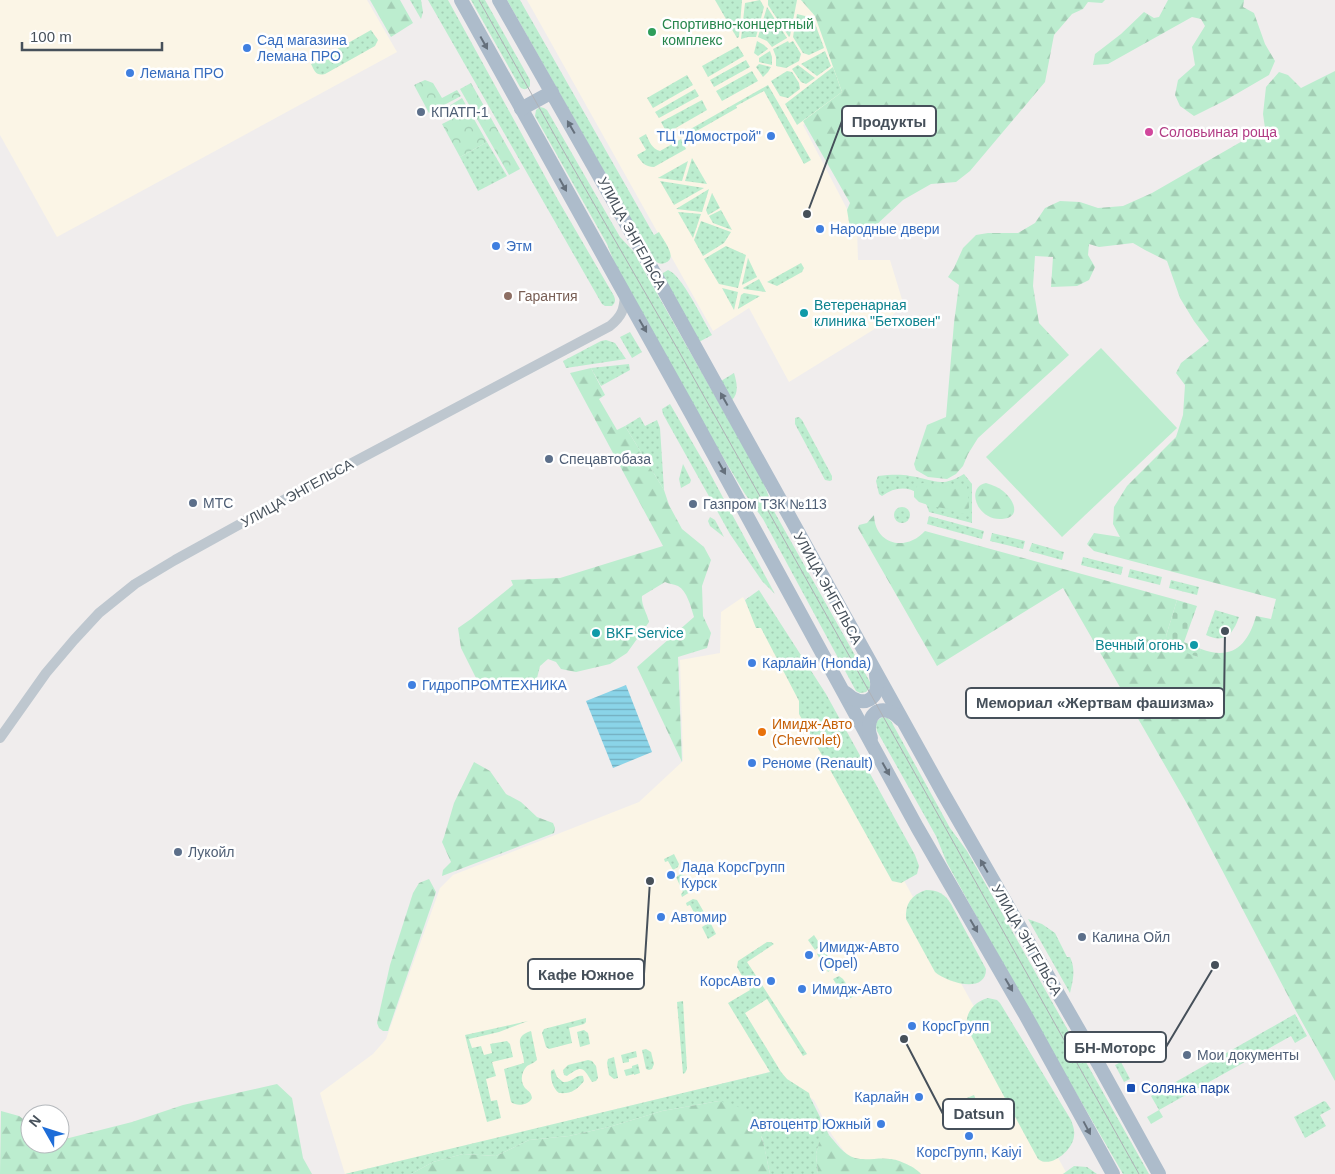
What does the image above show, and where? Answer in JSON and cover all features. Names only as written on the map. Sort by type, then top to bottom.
[{"type":"main road","points":[[460,0],[692,414],[926,843],[1026,1016],[1113,1174]]},
{"type":"main road","name":"УЛИЦА ЭНГЕЛЬСА","points":[[499,0],[656,276],[906,728],[1099,1065],[1159,1174]]},
{"type":"main road","points":[[521,109],[552,92]]},
{"type":"main road","points":[[837,680],[851,698],[858,702],[868,700],[877,692],[878,686],[870,663]]},
{"type":"main road","points":[[875,749],[870,737],[869,728],[870,721],[878,712],[891,711],[906,728]]},
{"type":"street","name":"УЛИЦА ЭНГЕЛЬСА","points":[[0,738],[46,673],[74,640],[99,613],[135,584],[313,484],[610,326],[622,314],[625,295]]},
{"type":"shaded area","name":"Лемана ПРО","points":[[0,0],[367,0],[397,52],[57,237],[0,135]]},
{"type":"shaded area","points":[[527,0],[812,0],[844,93],[803,125],[857,228],[858,260],[890,260],[904,306],[873,330],[789,382],[749,308],[713,331]]},
{"type":"shaded area","points":[[743,597],[758,627],[763,627],[1067,1174],[908,1174],[853,1163],[832,1135],[814,1100],[770,1072],[345,1174],[320,1093],[373,1054],[386,1039],[440,888],[453,875],[639,802],[683,761],[680,660],[720,653],[721,612]]},
{"type":"green space","points":[[370,0],[400,0],[413,23],[391,37]]},
{"type":"green space","points":[[410,0],[421,0],[423,12],[421,19]]},
{"type":"green space","points":[[428,0],[448,0],[558,200],[614,296],[615,302],[612,306],[602,304]]},
{"type":"green space","points":[[471,0],[485,0],[530,80],[528,88],[520,87]]},
{"type":"green space","points":[[507,0],[520,0],[654,235],[659,232],[666,244],[671,257],[669,261],[660,264],[654,260]]},
{"type":"green space","points":[[715,0],[742,0],[739,37],[737,38]]},
{"type":"green space","points":[[760,0],[764,7],[756,37],[741,39],[745,3]]},
{"type":"green space","points":[[768,0],[797,0],[789,37],[768,5]]},
{"type":"green space","points":[[801,0],[1105,0],[1102,3],[1088,2],[1083,9],[1072,14],[1054,35],[1045,82],[970,171],[956,182],[931,184],[903,200],[874,227],[858,232],[850,228],[847,210],[850,203],[803,121],[842,92],[815,16]]},
{"type":"green space","points":[[1168,0],[1244,0],[1243,7],[1254,13],[1265,44],[1275,61],[1269,75],[1194,116],[1180,106],[1175,95],[1178,80],[1195,65],[1192,47],[1205,26],[1201,19],[1192,17],[1108,64],[1093,65],[1095,54],[1121,34],[1144,12],[1154,18],[1159,17]]},
{"type":"green space","points":[[767,7],[787,38],[772,47],[767,41],[758,37]]},
{"type":"green space","points":[[797,14],[813,18],[824,48],[809,55],[803,53],[793,37]]},
{"type":"green space","points":[[371,30],[378,40],[375,46],[325,74],[318,74],[315,71],[311,64]]},
{"type":"green space","points":[[757,41],[768,49],[758,56],[754,53]]},
{"type":"green space","points":[[788,41],[789,43],[793,41],[801,54],[799,61],[786,68],[776,66],[776,57],[773,49]]},
{"type":"green space","points":[[738,46],[744,56],[708,77],[702,66]]},
{"type":"green space","points":[[770,51],[772,65],[759,62],[759,58]]},
{"type":"green space","points":[[825,51],[831,66],[817,76],[801,64]]},
{"type":"green space","points":[[746,60],[750,67],[714,87],[710,80]]},
{"type":"green space","points":[[759,64],[771,67],[763,77],[756,67]]},
{"type":"green space","points":[[798,65],[815,78],[806,84],[801,82],[792,69]]},
{"type":"green space","points":[[833,67],[842,92],[797,125],[785,104]]},
{"type":"green space","points":[[752,71],[758,81],[722,101],[716,91]]},
{"type":"green space","points":[[787,71],[792,72],[799,83],[800,89],[788,98],[780,96],[771,81]]},
{"type":"green space","points":[[1335,71],[1335,1081],[1190,809],[1063,588],[937,666],[858,528],[859,525],[867,523],[874,515],[880,533],[886,539],[893,542],[909,542],[925,531],[1177,600],[1166,636],[1197,657],[1201,649],[1222,653],[1237,648],[1248,635],[1256,616],[1271,619],[1276,599],[1094,551],[1087,544],[1094,533],[1120,537],[1113,524],[1114,507],[1127,486],[1176,437],[1183,415],[1185,385],[1176,373],[1181,363],[1209,341],[1180,298],[1167,261],[1133,243],[1099,247],[1089,244],[1088,255],[1095,267],[1089,280],[1077,286],[1051,287],[1053,257],[1035,256],[1033,286],[1039,323],[1069,355],[978,438],[963,466],[956,474],[947,479],[928,477],[916,470],[914,464],[927,425],[946,417],[959,285],[948,277],[963,248],[976,235],[1018,233],[1035,223],[1045,208],[1060,201],[1080,202],[1098,208],[1123,206],[1152,193],[1265,128],[1263,114],[1266,87],[1279,72],[1288,75],[1301,88]]},
{"type":"green space","points":[[687,75],[693,85],[653,108],[647,98]]},
{"type":"green space","points":[[425,80],[433,83],[442,98],[457,90],[461,96],[429,113],[414,85]]},
{"type":"green space","points":[[471,83],[520,169],[509,175],[460,89]]},
{"type":"green space","points":[[768,85],[811,160],[804,164],[764,91],[686,137],[687,131]]},
{"type":"green space","points":[[695,89],[699,96],[659,118],[655,112]]},
{"type":"green space","points":[[462,98],[487,142],[460,157],[442,124],[456,117],[449,106]]},
{"type":"green space","points":[[702,100],[707,110],[667,133],[661,122]]},
{"type":"green space","points":[[540,107],[547,110],[620,237],[633,251],[763,481],[775,513],[870,682],[870,688],[866,692],[860,693],[856,691],[763,519],[745,494],[711,437],[615,264],[607,244],[535,116],[536,110]]},
{"type":"green space","points":[[646,134],[651,144],[657,150],[660,151],[681,139],[686,149],[654,167],[648,166],[637,155],[646,150],[639,138]]},
{"type":"green space","points":[[487,142],[507,176],[478,191],[460,157]]},
{"type":"green space","points":[[692,158],[707,184],[685,181]]},
{"type":"green space","points":[[688,161],[682,181],[658,178]]},
{"type":"green space","points":[[660,181],[704,188],[674,205]]},
{"type":"green space","points":[[709,189],[702,212],[676,209]]},
{"type":"green space","points":[[712,193],[720,208],[708,215],[706,210]]},
{"type":"green space","points":[[721,210],[732,230],[713,223],[709,216]]},
{"type":"green space","points":[[678,212],[701,214],[693,238]]},
{"type":"green space","points":[[701,221],[731,232],[724,243],[703,256],[694,240]]},
{"type":"green space","points":[[726,246],[746,255],[738,288],[719,284],[704,259]]},
{"type":"green space","points":[[748,258],[757,277],[742,285]]},
{"type":"green space","points":[[801,263],[804,268],[802,272],[777,286],[767,282]]},
{"type":"green space","points":[[668,270],[680,280],[712,335],[699,342],[663,277],[663,273]]},
{"type":"green space","points":[[759,279],[766,292],[743,288]]},
{"type":"green space","points":[[722,288],[738,292],[734,310]]},
{"type":"green space","points":[[744,293],[760,296],[738,309],[741,295]]},
{"type":"green space","points":[[630,332],[642,352],[632,358],[620,337]]},
{"type":"green space","points":[[606,340],[615,343],[626,359],[566,368],[563,361]]},
{"type":"green space","points":[[1101,348],[1177,428],[1062,537],[986,457]]},
{"type":"green space","points":[[629,364],[630,370],[601,386],[591,368]]},
{"type":"green space","points":[[591,368],[605,395],[599,399],[617,430],[625,426],[664,490],[669,505],[682,529],[704,547],[711,560],[702,586],[703,616],[711,633],[707,648],[678,657],[682,762],[637,667],[694,617],[686,595],[678,586],[665,582],[642,596],[643,606],[649,622],[627,653],[610,664],[576,672],[561,669],[556,662],[548,659],[540,666],[536,682],[519,691],[480,686],[461,648],[458,628],[513,585],[511,580],[560,578],[663,546],[570,373]]},
{"type":"green space","points":[[734,373],[737,384],[732,400],[721,381]]},
{"type":"green space","points":[[670,404],[706,466],[775,594],[762,581],[730,534],[663,414],[662,409]]},
{"type":"green space","points":[[640,417],[645,426],[657,420],[660,428],[664,490],[625,426]]},
{"type":"green space","points":[[799,417],[832,476],[832,480],[825,480],[795,424],[795,418]]},
{"type":"green space","points":[[683,464],[691,480],[690,483],[681,488],[679,479]]},
{"type":"green space","points":[[964,474],[972,484],[972,523],[929,512],[922,497],[910,490],[897,489],[882,496],[879,494],[876,481],[878,476],[906,475],[943,482],[956,479]]},
{"type":"green space","points":[[927,482],[935,486],[967,485],[969,507],[967,512],[963,514],[919,502],[914,497],[914,490],[919,484]]},
{"type":"green space","points":[[986,483],[999,488],[1013,503],[1014,512],[1008,518],[993,518],[980,510],[975,497],[976,491]]},
{"type":"green space","points":[[902,507],[908,509],[910,515],[908,521],[902,523],[896,521],[894,515],[896,509]]},
{"type":"green space","points":[[929,516],[984,531],[982,539],[927,524]]},
{"type":"green space","points":[[710,517],[715,520],[724,537],[710,526],[708,521]]},
{"type":"green space","points":[[992,533],[1025,541],[1023,549],[990,541]]},
{"type":"green space","points":[[1032,543],[1064,552],[1062,560],[1029,551]]},
{"type":"green space","points":[[1083,557],[1123,567],[1121,575],[1081,565]]},
{"type":"green space","points":[[1130,569],[1162,577],[1160,585],[1128,577]]},
{"type":"green space","points":[[1171,580],[1199,587],[1197,595],[1169,588]]},
{"type":"green space","points":[[759,590],[826,694],[915,855],[919,866],[917,874],[901,883],[892,881],[799,714],[799,701],[761,628],[756,628],[745,600]]},
{"type":"green space","points":[[1177,600],[1197,606],[1184,642],[1201,649],[1198,657],[1175,649],[1166,636]]},
{"type":"green space","points":[[1215,610],[1239,617],[1231,633],[1223,638],[1213,638],[1206,635]]},
{"type":"green space","points":[[883,717],[891,721],[950,828],[967,851],[1149,1174],[1123,1174],[1024,1003],[947,863],[936,836],[877,731],[877,722]]},
{"type":"green space","points":[[474,762],[490,771],[506,794],[521,802],[537,817],[553,823],[554,833],[442,876],[443,870],[451,862],[442,842],[454,803]]},
{"type":"green space","points":[[674,854],[679,864],[673,870],[668,861],[665,862],[664,859]]},
{"type":"green space","points":[[681,874],[685,876],[691,889],[690,892],[682,897],[681,894],[683,892],[676,877]]},
{"type":"green space","points":[[429,879],[436,892],[388,1031],[383,1031],[377,1023],[390,965],[413,893],[419,883]]},
{"type":"green space","points":[[926,890],[941,893],[951,904],[986,969],[984,977],[980,982],[965,984],[956,982],[935,972],[906,919],[910,901],[913,897]]},
{"type":"green space","points":[[693,899],[697,900],[705,914],[704,917],[698,920],[690,905],[687,906],[686,903]]},
{"type":"green space","points":[[1028,919],[1042,924],[1055,933],[1067,957],[1070,957],[1073,979],[1070,993]]},
{"type":"green space","points":[[711,924],[716,934],[708,939],[702,927]]},
{"type":"green space","points":[[814,935],[821,946],[815,950],[808,940]]},
{"type":"green space","points":[[767,942],[774,944],[747,962],[807,1054],[803,1056],[767,999],[745,1013],[781,1072],[787,1079],[809,1093],[829,1135],[820,1140],[816,1154],[818,1174],[770,1174],[762,1137],[719,1101],[662,1111],[609,1127],[569,1136],[529,1140],[496,1156],[463,1154],[433,1162],[411,1174],[345,1174],[770,1072],[728,1003],[750,990],[737,967],[738,961]]},
{"type":"green space","points":[[824,950],[833,964],[833,968],[828,972],[817,954]]},
{"type":"green space","points":[[839,976],[854,996],[847,1000],[833,979]]},
{"type":"green space","points":[[988,998],[997,1000],[1000,1003],[1071,1120],[1074,1128],[1073,1141],[1066,1152],[1055,1160],[1049,1162],[1038,1159],[968,1030],[967,1019],[970,1010]]},
{"type":"green space","points":[[683,1001],[687,1069],[683,1074],[677,1002]]},
{"type":"green space","points":[[1295,1014],[1307,1036],[1295,1043],[1291,1036],[1159,1110],[1151,1096]]},
{"type":"green space","points":[[586,1018],[584,1024],[569,1028],[572,1043],[549,1049],[546,1047],[542,1033],[544,1029]]},
{"type":"green space","points":[[528,1021],[499,1032],[469,1039],[472,1048],[481,1046],[484,1055],[492,1053],[490,1044],[507,1041],[510,1044],[513,1057],[492,1062],[496,1076],[486,1079],[491,1101],[497,1100],[501,1118],[487,1122],[465,1035]]},
{"type":"green space","points":[[584,1030],[588,1033],[590,1044],[580,1047],[577,1032]]},
{"type":"green space","points":[[531,1031],[537,1060],[525,1068],[522,1080],[523,1086],[532,1098],[526,1104],[519,1105],[511,1102],[504,1069],[524,1063],[520,1040],[521,1037]]},
{"type":"green space","points":[[646,1049],[651,1052],[654,1064],[652,1069],[649,1070],[646,1069],[642,1050]]},
{"type":"green space","points":[[636,1051],[637,1057],[623,1063],[621,1055]]},
{"type":"green space","points":[[614,1057],[618,1078],[614,1079],[609,1075],[607,1063],[608,1059]]},
{"type":"green space","points":[[588,1060],[592,1061],[596,1066],[598,1078],[596,1081],[592,1082],[582,1069],[576,1070],[567,1076],[564,1075],[563,1070],[568,1065]]},
{"type":"green space","points":[[1121,1062],[1130,1079],[1124,1082],[1115,1065]]},
{"type":"green space","points":[[638,1064],[640,1073],[626,1076],[624,1070]]},
{"type":"green space","points":[[554,1069],[557,1077],[563,1082],[580,1076],[583,1076],[584,1081],[573,1091],[559,1093],[555,1089],[552,1080],[551,1071]]},
{"type":"green space","points":[[277,1084],[292,1098],[303,1158],[312,1174],[0,1174],[1,1111],[20,1117],[20,1154],[70,1154],[70,1138],[132,1122],[183,1105]]},
{"type":"green space","points":[[974,1095],[983,1117],[981,1125],[975,1130],[962,1100]]},
{"type":"green space","points":[[719,1101],[741,1108],[754,1120],[762,1137],[770,1174],[411,1174],[433,1162],[463,1154],[496,1156],[529,1140],[569,1136],[609,1127],[662,1111]]},
{"type":"green space","points":[[1324,1101],[1331,1109],[1320,1115],[1326,1126],[1305,1138],[1294,1117]]},
{"type":"green space","points":[[1159,1110],[1163,1117],[1151,1124],[1147,1117]]},
{"type":"green space","points":[[829,1135],[840,1148],[855,1158],[893,1159],[912,1167],[921,1174],[818,1174],[816,1154],[820,1139]]},
{"type":"green space","points":[[1074,1166],[1087,1167],[1097,1174],[1063,1174]]},
{"type":"water","points":[[626,685],[652,752],[613,768],[586,701]]},
{"type":"tram line","points":[[479,0],[677,348],[1139,1174]]},
{"type":"place","name":"Спортивно-концертный комплекс","points":[[652,32]]},
{"type":"place","name":"Сад магазина Лемана ПРО","points":[[247,48]]},
{"type":"place","name":"Лемана ПРО","points":[[130,73]]},
{"type":"place","name":"КПАТП-1","points":[[421,112]]},
{"type":"place","name":"Соловьиная роща","points":[[1149,132]]},
{"type":"place","name":"ТЦ \"Домострой\"","points":[[771,136]]},
{"type":"place","name":"Продукты","points":[[807,214]]},
{"type":"place","name":"Народные двери","points":[[820,229]]},
{"type":"place","name":"Этм","points":[[496,246]]},
{"type":"place","name":"Гарантия","points":[[508,296]]},
{"type":"place","name":"Ветеренарная клиника \"Бетховен\"","points":[[804,313]]},
{"type":"place","name":"Спецавтобаза","points":[[549,459]]},
{"type":"place","name":"МТС","points":[[193,503]]},
{"type":"place","name":"Газпром ТЗК №113","points":[[693,504]]},
{"type":"place","name":"Мемориал «Жертвам фашизма»","points":[[1225,631]]},
{"type":"place","name":"BKF Service","points":[[596,633]]},
{"type":"place","name":"Вечный огонь","points":[[1194,645]]},
{"type":"place","name":"Карлайн (Honda)","points":[[752,663]]},
{"type":"place","name":"ГидроПРОМТЕХНИКА","points":[[412,685]]},
{"type":"place","name":"Имидж-Авто (Chevrolet)","points":[[762,732]]},
{"type":"place","name":"Реноме (Renault)","points":[[752,763]]},
{"type":"place","name":"Лукойл","points":[[178,852]]},
{"type":"place","name":"Лада КорсГрупп Курск","points":[[671,875]]},
{"type":"place","name":"Кафе Южное","points":[[650,881]]},
{"type":"place","name":"Автомир","points":[[661,917]]},
{"type":"place","name":"Калина Ойл","points":[[1082,937]]},
{"type":"place","name":"Имидж-Авто (Opel)","points":[[809,955]]},
{"type":"place","name":"БН-Моторс","points":[[1215,965]]},
{"type":"place","name":"КорсАвто","points":[[771,981]]},
{"type":"place","name":"Имидж-Авто","points":[[802,989]]},
{"type":"place","name":"КорсГрупп","points":[[912,1026]]},
{"type":"place","name":"Datsun","points":[[904,1039]]},
{"type":"place","name":"Мои документы","points":[[1187,1055]]},
{"type":"place","name":"Солянка парк","points":[[1131,1088]]},
{"type":"place","name":"Карлайн","points":[[919,1097]]},
{"type":"place","name":"Автоцентр Южный","points":[[881,1124]]},
{"type":"place","name":"КорсГрупп, Kaiyi","points":[[969,1136]]}]
